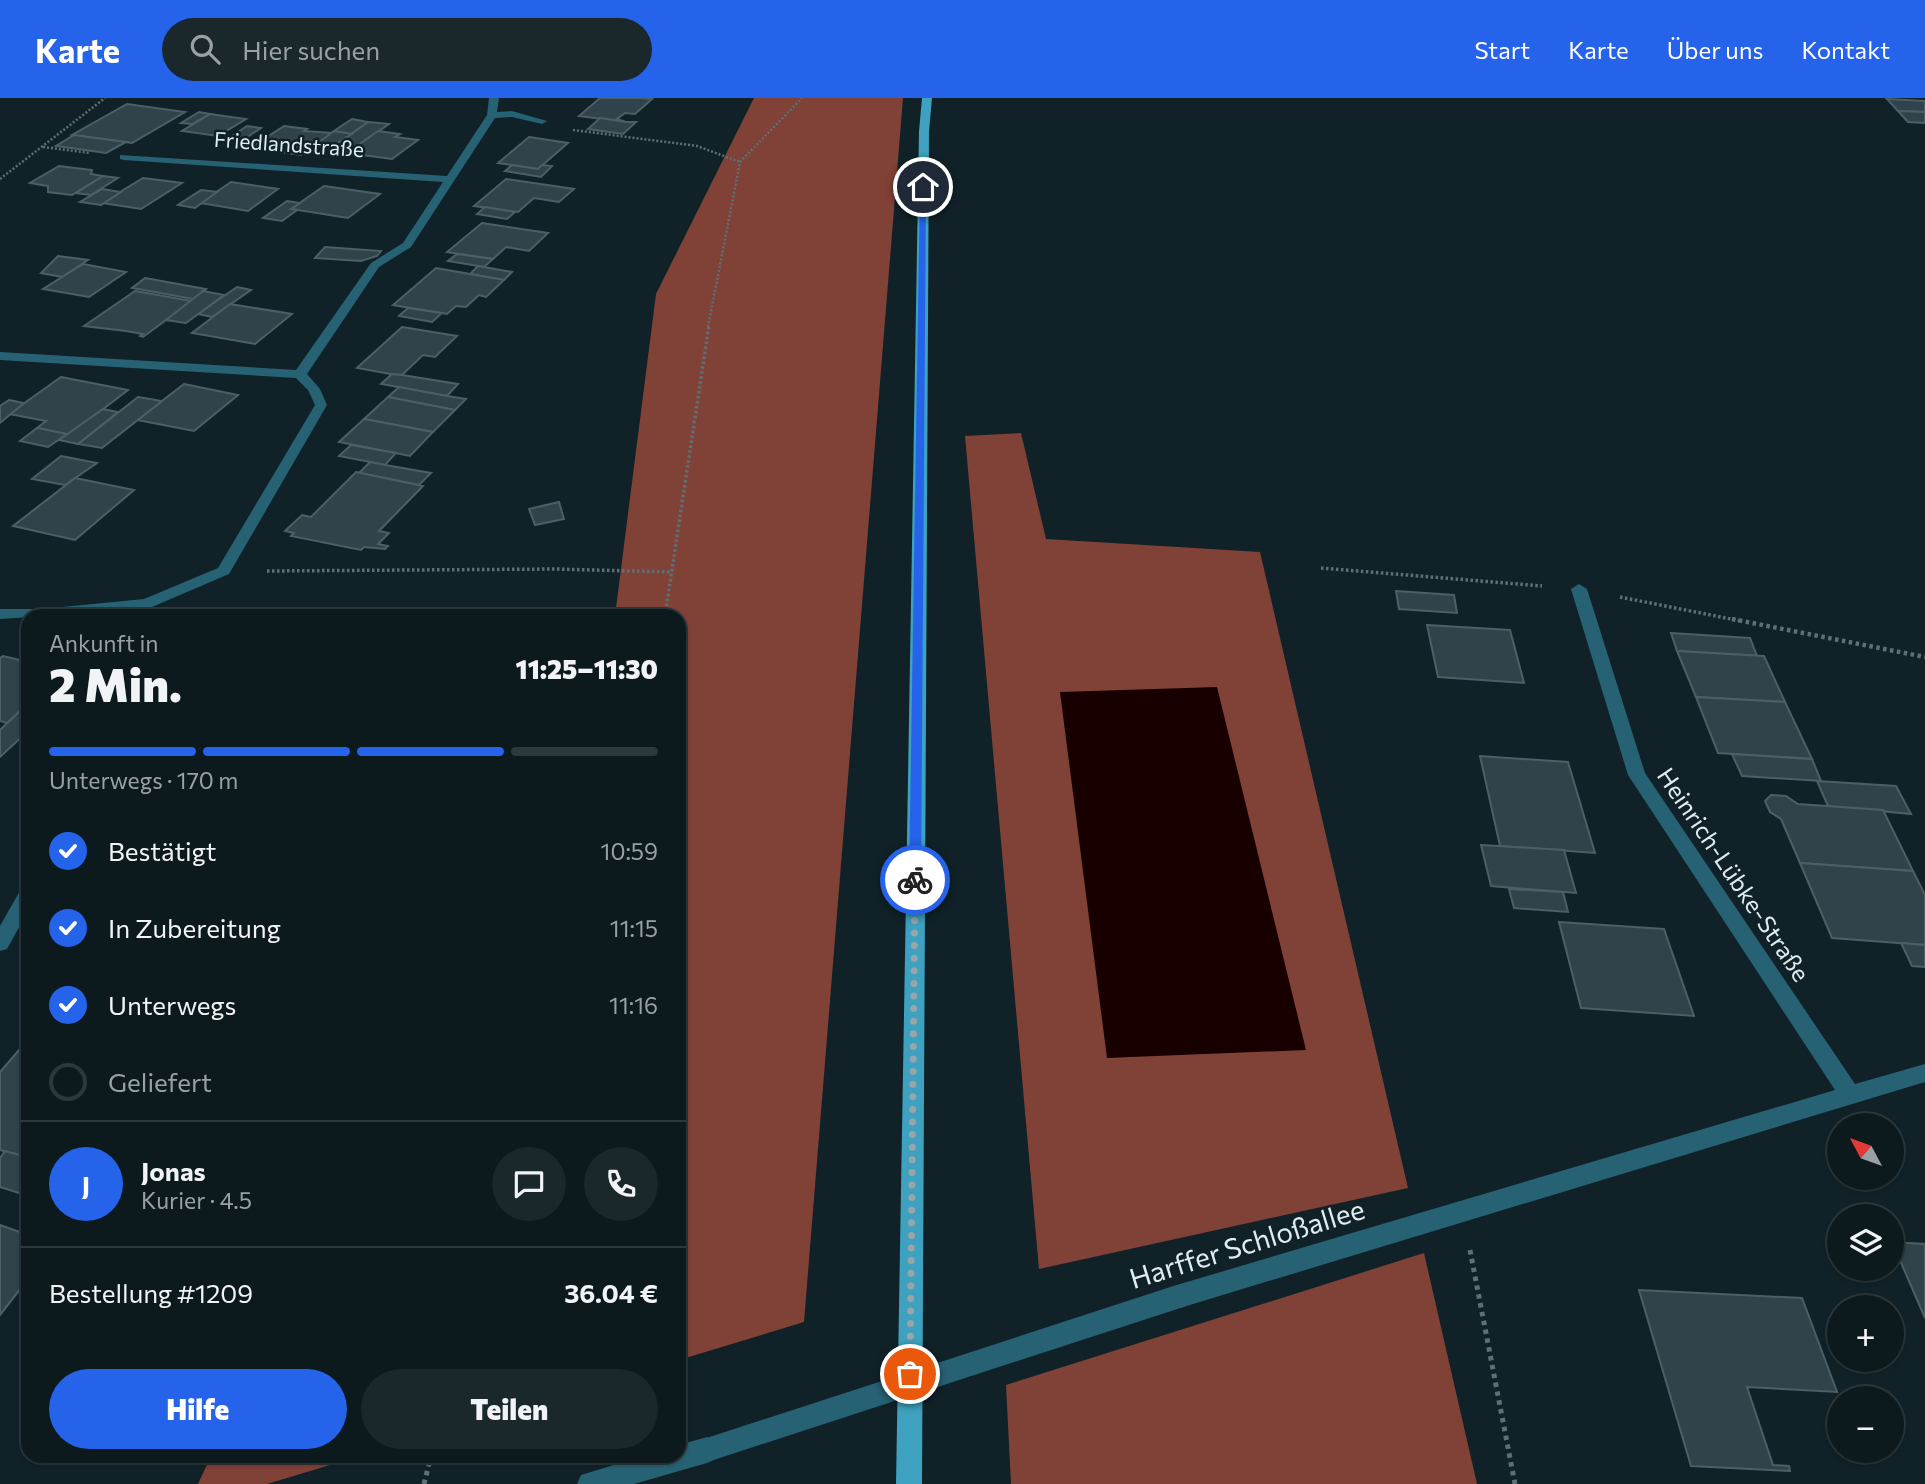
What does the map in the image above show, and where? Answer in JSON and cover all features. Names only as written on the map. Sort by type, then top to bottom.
[{"type":"main road","points":[[908,1484],[923,131],[927,98]]},
{"type":"street","points":[[300,374],[375,265],[407,245],[492,115],[494,98]]},
{"type":"street","points":[[492,115],[512,114],[542,121]]},
{"type":"street","name":"Friedlandstraße","points":[[124,157],[450,179]]},
{"type":"street","points":[[0,356],[300,374],[314,389],[321,405],[224,572],[145,609]]},
{"type":"street","name":"Heinrich-Lübke-Straße","points":[[1579,589],[1637,775],[1850,1095]]},
{"type":"street","points":[[0,614],[21,614]]},
{"type":"street","points":[[0,943],[21,906]]},
{"type":"street","name":"Harffer Schloßallee","points":[[686,1456],[1180,1296],[1925,1073]]},
{"type":"street","name":"Harffer Schloßallee","points":[[590,1484],[662,1463]]},
{"type":"path","points":[[0,179],[104,98]]},
{"type":"path","points":[[666,609],[700,371],[740,162],[802,98]]},
{"type":"path","points":[[542,121],[565,129],[697,146],[740,162]]},
{"type":"path","points":[[42,147],[124,157]]},
{"type":"path","points":[[224,572],[555,569],[670,572]]},
{"type":"path","points":[[1462,1212],[1515,1484]]},
{"type":"path","points":[[424,1484],[429,1463]]},
{"type":"shaded area","points":[[754,98],[903,98],[804,1322],[686,1358],[686,609],[616,609],[656,294]]},
{"type":"shaded area","points":[[1021,433],[1046,539],[1260,552],[1408,1188],[1039,1269],[965,436]]},
{"type":"shaded area","points":[[1217,687],[1306,1050],[1107,1058],[1060,692]]},
{"type":"shaded area","points":[[1424,1253],[1477,1484],[1011,1484],[1006,1385]]},
{"type":"shaded area","points":[[208,1463],[337,1463],[267,1484],[198,1484]]},
{"type":"building","points":[[600,98],[652,99],[635,114],[625,113],[617,119],[626,122],[579,116]]},
{"type":"building","points":[[1887,99],[1925,101],[1925,112],[1898,111]]},
{"type":"building","points":[[127,104],[185,112],[132,143],[72,135]]},
{"type":"building","points":[[1898,111],[1925,112],[1925,123],[1908,122]]},
{"type":"building","points":[[199,112],[210,114],[192,124],[181,123]]},
{"type":"building","points":[[210,114],[246,119],[218,136],[182,131]]},
{"type":"building","points":[[600,118],[636,122],[623,134],[588,129]]},
{"type":"building","points":[[352,119],[368,122],[352,134],[334,131]]},
{"type":"building","points":[[368,122],[389,124],[350,151],[330,149]]},
{"type":"building","points":[[247,126],[261,128],[243,140],[229,138]]},
{"type":"building","points":[[284,126],[307,129],[304,131],[334,133],[301,155],[250,148]]},
{"type":"building","points":[[334,131],[352,134],[334,145],[318,143]]},
{"type":"building","points":[[378,131],[400,134],[395,137],[418,140],[392,159],[347,153]]},
{"type":"building","points":[[74,135],[126,142],[106,153],[56,146]]},
{"type":"building","points":[[529,137],[568,143],[538,169],[498,163]]},
{"type":"building","points":[[512,165],[538,169],[542,165],[552,166],[541,177],[505,171]]},
{"type":"building","points":[[59,166],[92,170],[91,174],[103,176],[72,195],[48,192],[48,186],[30,183]]},
{"type":"building","points":[[103,176],[118,178],[91,195],[76,193]]},
{"type":"building","points":[[143,178],[182,183],[141,209],[102,203]]},
{"type":"building","points":[[506,179],[574,189],[559,202],[534,198],[518,212],[474,206]]},
{"type":"building","points":[[231,182],[278,189],[248,211],[200,203]]},
{"type":"building","points":[[324,186],[380,194],[348,218],[291,209]]},
{"type":"building","points":[[102,189],[121,192],[101,205],[80,202]]},
{"type":"building","points":[[201,190],[217,192],[195,208],[178,205]]},
{"type":"building","points":[[287,201],[300,203],[291,209],[297,210],[282,221],[263,218]]},
{"type":"building","points":[[485,207],[515,212],[507,219],[477,214]]},
{"type":"building","points":[[482,223],[548,233],[529,251],[506,247],[493,259],[447,252]]},
{"type":"building","points":[[325,247],[381,251],[377,256],[361,261],[315,258]]},
{"type":"building","points":[[457,254],[493,259],[484,267],[448,261]]},
{"type":"building","points":[[58,256],[88,260],[62,277],[41,273]]},
{"type":"building","points":[[83,264],[126,272],[89,297],[43,289]]},
{"type":"building","points":[[478,266],[512,272],[504,280],[470,274]]},
{"type":"building","points":[[436,268],[504,280],[486,297],[479,295],[466,307],[456,306],[447,314],[393,305]]},
{"type":"building","points":[[145,278],[206,289],[193,299],[132,288]]},
{"type":"building","points":[[237,287],[251,290],[212,317],[198,314]]},
{"type":"building","points":[[135,291],[192,301],[143,337],[140,336],[143,334],[84,326]]},
{"type":"building","points":[[203,291],[224,295],[186,323],[166,320]]},
{"type":"building","points":[[230,304],[292,314],[255,344],[192,333]]},
{"type":"building","points":[[408,308],[442,313],[432,322],[399,316]]},
{"type":"building","points":[[402,327],[457,336],[435,357],[423,355],[401,376],[357,368]]},
{"type":"building","points":[[392,374],[458,384],[447,396],[381,384]]},
{"type":"building","points":[[61,377],[128,390],[69,435],[37,428],[46,421],[9,414]]},
{"type":"building","points":[[184,384],[238,395],[194,431],[137,420]]},
{"type":"building","points":[[399,387],[466,399],[455,410],[388,397]]},
{"type":"building","points":[[138,397],[162,401],[102,448],[78,444]]},
{"type":"building","points":[[388,397],[455,410],[433,432],[364,419]]},
{"type":"building","points":[[9,400],[24,403],[0,423],[0,406]]},
{"type":"building","points":[[103,409],[118,412],[78,444],[59,440]]},
{"type":"building","points":[[364,419],[433,432],[410,456],[339,442]]},
{"type":"building","points":[[37,428],[67,434],[48,447],[20,441]]},
{"type":"building","points":[[351,445],[396,453],[385,465],[339,456]]},
{"type":"building","points":[[61,456],[97,463],[65,485],[32,479]]},
{"type":"building","points":[[370,462],[431,473],[419,485],[359,473]]},
{"type":"building","points":[[356,472],[423,486],[379,531],[389,533],[378,544],[388,546],[385,549],[364,547],[361,550],[291,536],[294,533],[285,531],[302,515],[311,517]]},
{"type":"building","points":[[75,478],[134,490],[75,540],[13,526]]},
{"type":"building","points":[[559,502],[564,519],[535,525],[529,509]]},
{"type":"building","points":[[1396,591],[1454,595],[1457,613],[1399,609]]},
{"type":"building","points":[[1427,625],[1510,630],[1524,683],[1438,677]]},
{"type":"building","points":[[1671,633],[1750,638],[1757,656],[1677,651]]},
{"type":"building","points":[[1677,651],[1764,656],[1785,702],[1696,697]]},
{"type":"building","points":[[3,656],[21,660],[21,710],[7,723],[0,721],[0,658]]},
{"type":"building","points":[[1696,697],[1785,702],[1812,759],[1718,753]]},
{"type":"building","points":[[21,710],[21,738],[0,757],[0,730]]},
{"type":"building","points":[[1732,754],[1812,759],[1821,781],[1742,776]]},
{"type":"building","points":[[1480,756],[1568,762],[1595,853],[1500,846]]},
{"type":"building","points":[[1817,781],[1896,786],[1911,814],[1828,806]]},
{"type":"building","points":[[1771,795],[1786,796],[1798,804],[1883,810],[1913,871],[1800,863],[1781,819],[1770,812],[1765,801]]},
{"type":"building","points":[[1481,845],[1564,850],[1576,893],[1491,886]]},
{"type":"building","points":[[1800,863],[1913,871],[1925,895],[1925,945],[1832,938]]},
{"type":"building","points":[[1509,889],[1563,892],[1568,912],[1514,908]]},
{"type":"building","points":[[1559,922],[1664,929],[1694,1016],[1581,1008]]},
{"type":"building","points":[[1901,943],[1925,945],[1925,967],[1912,966]]},
{"type":"building","points":[[21,1048],[21,1156],[0,1150],[0,1072]]},
{"type":"building","points":[[5,1151],[21,1155],[21,1194],[0,1187],[0,1158]]},
{"type":"building","points":[[0,1225],[21,1232],[21,1288],[0,1315]]},
{"type":"building","points":[[1904,1243],[1925,1244],[1925,1318],[1904,1270]]},
{"type":"building","points":[[1639,1290],[1802,1298],[1827,1365],[1827,1372],[1830,1372],[1835,1386],[1827,1386],[1827,1391],[1747,1387],[1773,1465],[1789,1466],[1790,1471],[1691,1466]]},
{"type":"way so far","points":[[910,1374],[915,880]]},
{"type":"route","points":[[915,880],[923,187]]}]
